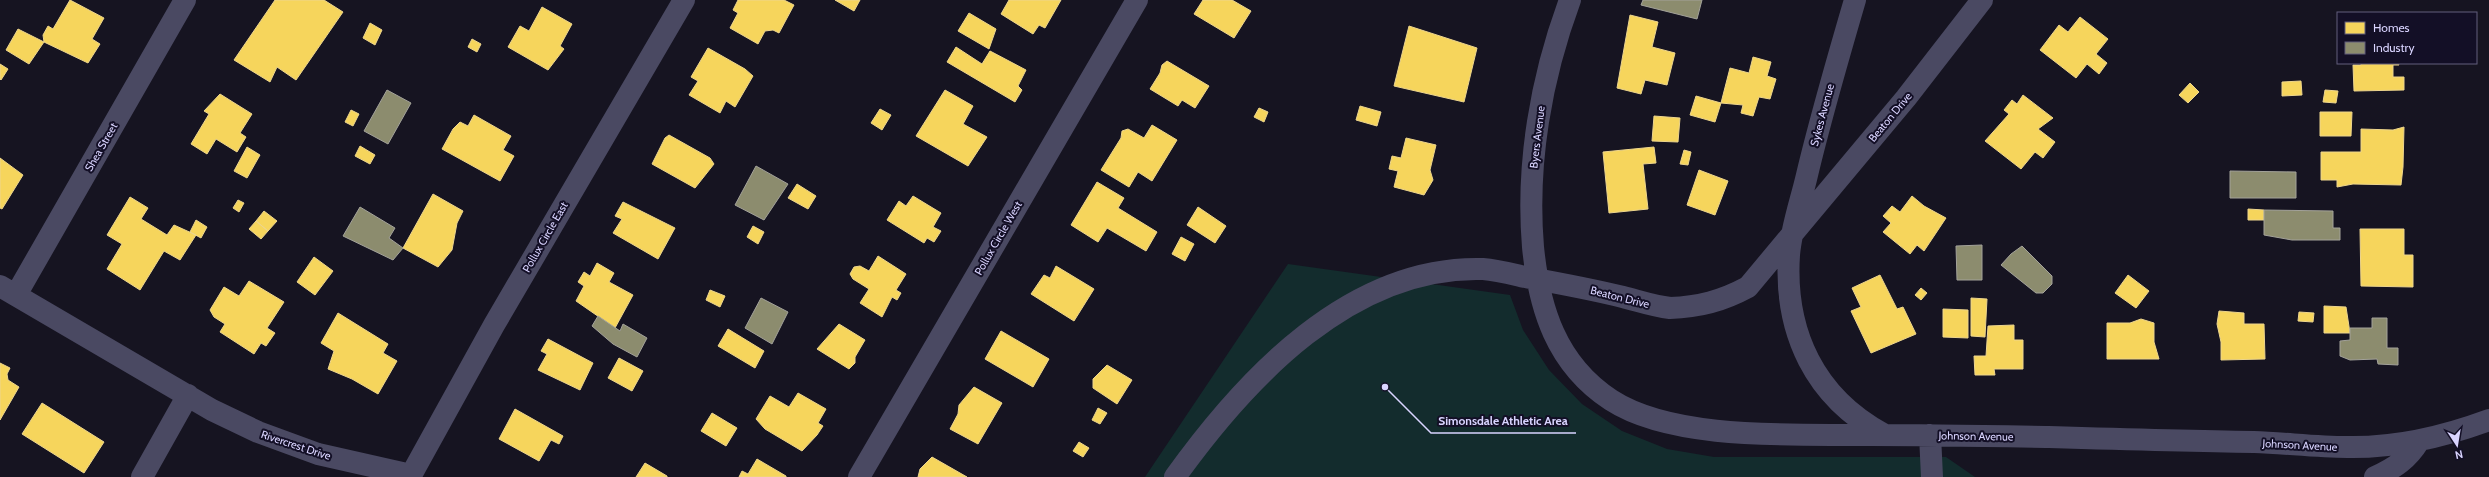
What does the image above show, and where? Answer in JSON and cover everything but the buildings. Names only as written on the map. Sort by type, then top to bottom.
[{"type":"street","name":"Shea Street","points":[[8,290],[185,0]]},
{"type":"street","name":"Pollux Circle East","points":[[410,476],[494,325],[684,0]]},
{"type":"street","name":"Pollux Circle West","points":[[860,477],[1137,0]]},
{"type":"street","name":"Byers Avenue","points":[[1536,279],[1532,233],[1532,183],[1538,122],[1547,73],[1570,0]]},
{"type":"street","name":"Sykes Avenue","points":[[1794,231],[1820,120],[1855,0]]},
{"type":"street","name":"Beaton Drive","points":[[1175,477],[1207,432],[1254,381],[1292,347],[1334,314],[1374,291],[1412,277],[1452,270],[1485,269],[1624,297],[1646,305],[1670,308],[1693,308],[1722,300],[1748,287],[1906,98],[1982,0]]},
{"type":"street","name":"Beaton Drive","points":[[1794,231],[1789,254],[1789,290],[1795,325],[1804,352],[1820,381],[1841,406],[1861,422],[1884,435]]},
{"type":"street","name":"Johnson Avenue","points":[[1536,279],[1542,309],[1559,346],[1580,373],[1610,400],[1646,418],[1696,427],[1768,434],[1930,435],[2297,443],[2347,447],[2419,441],[2457,432],[2489,420]]},
{"type":"street","name":"Rivercrest Drive","points":[[8,290],[188,395],[258,432],[318,454],[410,476]]},
{"type":"street","points":[[142,477],[188,395]]},
{"type":"street","points":[[1930,435],[1932,477]]},
{"type":"street","points":[[2375,477],[2394,469],[2410,455],[2419,441]]},
{"type":"green space","points":[[1288,264],[1510,295],[1523,330],[1549,370],[1582,404],[1622,431],[1667,449],[1714,457],[1946,457],[1975,477],[1145,477]]},
{"type":"place","name":"Simonsdale Athletic Area","points":[[1385,387]]}]
